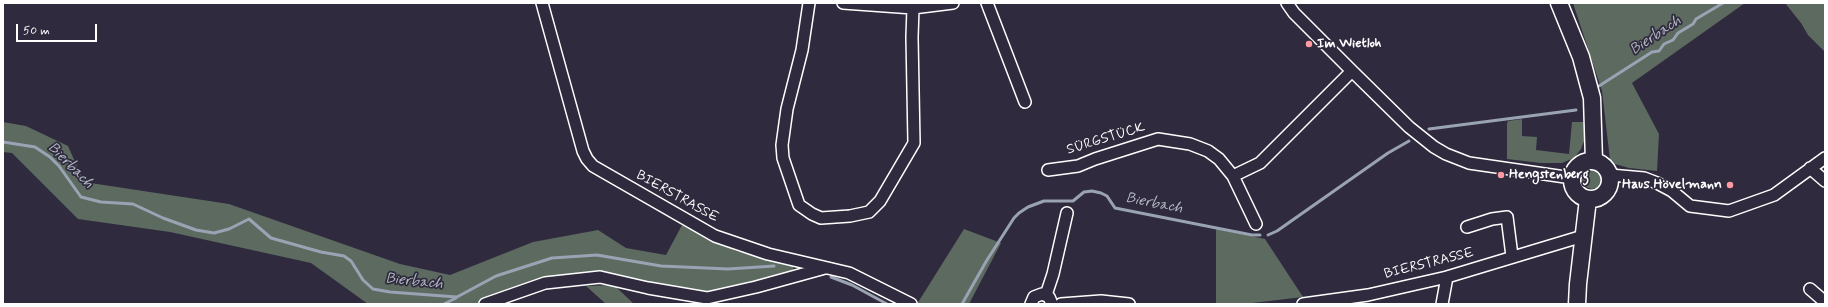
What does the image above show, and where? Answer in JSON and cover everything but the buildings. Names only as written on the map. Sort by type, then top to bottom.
[{"type":"main road","points":[[1560,3],[1583,64],[1592,98],[1594,161]]},
{"type":"main road","points":[[1588,161],[1594,161],[1604,166],[1610,175],[1610,183],[1607,190],[1596,198],[1588,199],[1580,195],[1574,188],[1572,178],[1577,167],[1588,161]]},
{"type":"main road","points":[[1577,304],[1588,199]]},
{"type":"street","name":"BIERSTRASSE","points":[[542,3],[583,151],[593,166],[715,236],[768,254],[849,273],[911,304]]},
{"type":"street","points":[[809,3],[802,50],[787,109],[782,145],[783,158],[799,204],[812,214],[821,218],[850,216],[869,212],[880,201],[914,143],[912,37],[914,8]]},
{"type":"street","points":[[843,3],[914,8],[953,3]]},
{"type":"street","points":[[987,3],[1025,102]]},
{"type":"street","points":[[1287,3],[1294,13],[1421,138],[1446,154],[1485,166],[1572,178]]},
{"type":"street","points":[[1233,176],[1260,163],[1352,71]]},
{"type":"street","name":"SÜRGSTÜCK","points":[[1048,170],[1078,166],[1158,139],[1178,141],[1208,151],[1219,159],[1233,176],[1256,224]]},
{"type":"street","points":[[1610,175],[1644,178],[1672,190],[1690,206],[1728,211],[1774,195],[1825,158]]},
{"type":"street","points":[[1810,168],[1825,181]]},
{"type":"street","points":[[1050,301],[1053,274],[1067,213]]},
{"type":"street","points":[[1467,227],[1507,216],[1512,256]]},
{"type":"street","name":"BIERSTRASSE","points":[[1303,304],[1368,295],[1447,277],[1512,256],[1583,236]]},
{"type":"street","points":[[484,304],[545,283],[600,277],[648,288],[707,298],[756,288],[825,268]]},
{"type":"street","points":[[1442,304],[1447,277]]},
{"type":"street","points":[[1810,289],[1825,302]]},
{"type":"street","points":[[1031,304],[1034,297],[1042,294],[1050,301],[1060,304],[1101,301],[1130,304]]},
{"type":"green space","points":[[1573,3],[1745,3],[1632,83],[1659,134],[1657,171],[1629,168],[1615,164],[1610,160],[1602,91]]},
{"type":"green space","points":[[1785,3],[1825,3],[1825,52],[1808,35],[1801,23]]},
{"type":"green space","points":[[1522,119],[1522,136],[1537,137],[1536,150],[1569,154],[1572,122],[1584,122],[1584,141],[1581,149],[1574,158],[1562,163],[1541,163],[1507,159],[1508,121]]},
{"type":"green space","points":[[3,122],[26,126],[68,146],[84,182],[229,204],[400,264],[450,275],[533,242],[598,230],[626,248],[666,255],[682,225],[736,251],[794,265],[792,274],[708,294],[599,272],[488,299],[480,304],[368,304],[311,263],[170,232],[78,219],[12,153],[3,152]]},
{"type":"green space","points":[[1588,169],[1596,169],[1602,175],[1602,183],[1596,189],[1588,189],[1582,183],[1582,175]]},
{"type":"green space","points":[[964,229],[1001,243],[969,304],[917,304]]},
{"type":"green space","points":[[1216,229],[1265,239],[1303,297],[1244,304],[1216,304]]},
{"type":"green space","points":[[614,285],[634,304],[606,304],[586,286]]},
{"type":"waterway","name":"Bierbach","points":[[1599,86],[1652,52],[1659,51],[1664,44],[1673,40],[1678,33],[1693,24],[1696,19],[1723,3]]},
{"type":"waterway","name":"Bierbach","points":[[1429,129],[1576,110]]},
{"type":"waterway","name":"Bierbach","points":[[1268,235],[1277,231],[1388,153],[1409,141]]},
{"type":"waterway","name":"Bierbach","points":[[3,142],[35,147],[50,157],[59,166],[81,197],[101,202],[133,204],[163,218],[196,230],[214,233],[229,229],[249,219],[271,238],[321,252],[344,256],[351,261],[363,280],[373,289],[390,292],[457,297],[496,276],[552,258],[597,255],[661,266],[728,269],[774,266]]},
{"type":"waterway","name":"Bierbach","points":[[962,304],[987,260],[1014,218],[1028,207],[1044,201],[1073,201],[1084,192],[1092,191],[1107,196],[1115,208],[1252,235],[1260,235]]},
{"type":"waterway","name":"Bierbach","points":[[831,277],[852,285],[887,304]]},
{"type":"waterway","points":[[444,304],[456,298]]},
{"type":"place","name":"Im Wietloh","points":[[1309,44]]},
{"type":"place","name":"Hengstenberg","points":[[1501,175]]},
{"type":"place","name":"Haus Hövelmann","points":[[1730,185]]}]
